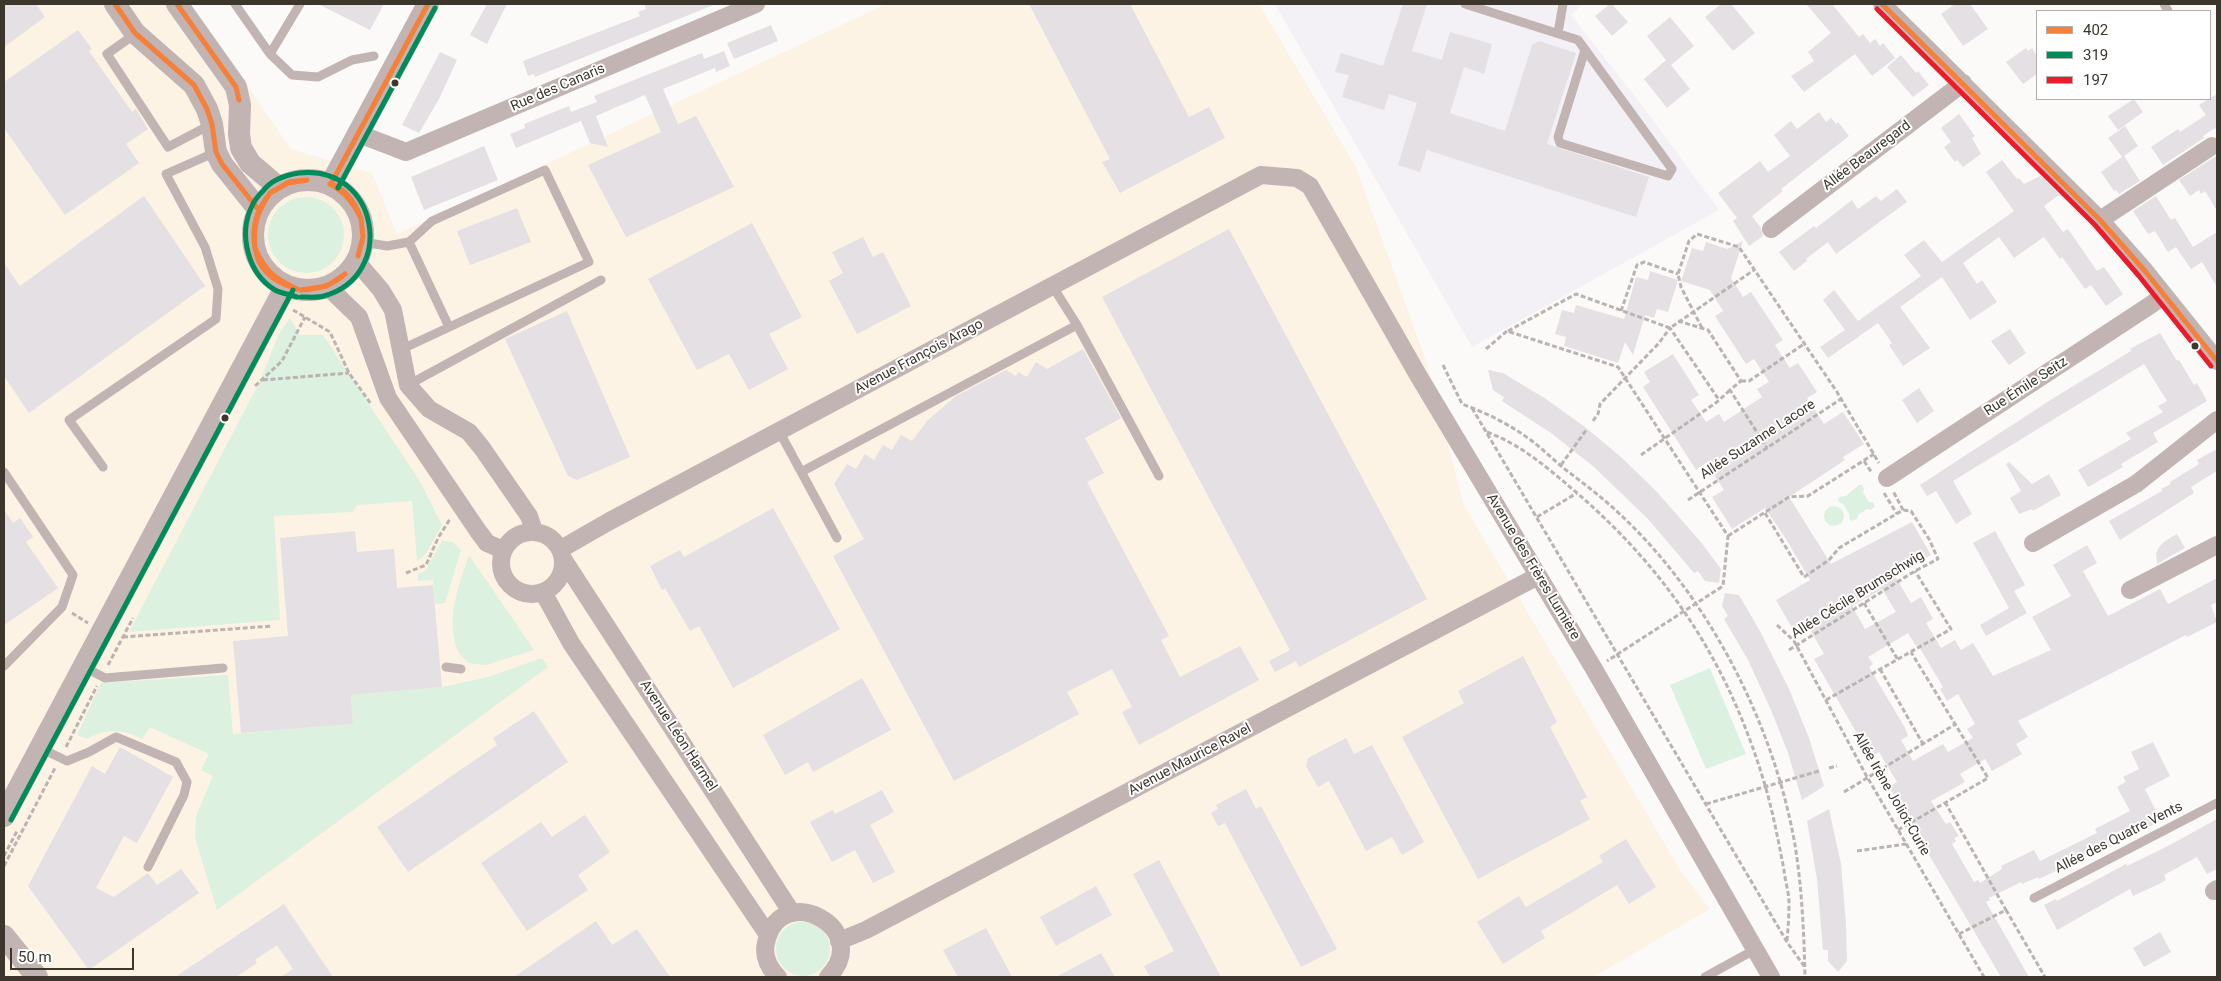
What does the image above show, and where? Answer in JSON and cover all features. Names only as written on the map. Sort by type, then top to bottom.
[{"type":"street","points":[[115,4],[135,33],[194,85],[207,109],[212,124],[216,152],[229,175],[258,209]]},
{"type":"street","points":[[177,4],[236,87],[240,105],[239,134],[241,148],[250,163],[278,188]]},
{"type":"street","points":[[331,184],[428,4]]},
{"type":"street","name":"Rue des Canaris","points":[[359,134],[406,152],[756,4]]},
{"type":"street","points":[[1894,7],[1963,83],[2100,220],[2145,271],[2217,361]]},
{"type":"street","name":"Allée Beauregard","points":[[1771,229],[1963,83]]},
{"type":"street","points":[[2100,220],[2212,146]]},
{"type":"street","name":"Avenue François Arago","points":[[562,554],[779,432],[1261,175],[1281,175]]},
{"type":"street","name":"Avenue des Frères Lumière","points":[[1281,175],[1297,178],[1310,186],[1418,376],[1594,669],[1771,977]]},
{"type":"street","points":[[4,816],[40,748],[93,672],[92,625],[282,294],[328,287],[345,277],[360,252],[363,224],[357,208],[346,194],[331,184],[313,179],[295,180],[278,188],[266,197],[258,209],[252,227],[253,245],[259,262],[282,294]]},
{"type":"street","points":[[360,252],[393,310],[408,385],[428,410],[469,432],[530,516],[534,531]]},
{"type":"street","points":[[328,287],[359,317],[388,398],[457,515],[487,543],[503,550]]},
{"type":"street","name":"Rue Émile Seitz","points":[[1888,478],[2152,304],[2163,294]]},
{"type":"street","points":[[2032,543],[2136,484],[2217,420]]},
{"type":"street","points":[[534,531],[550,537],[562,554],[563,569],[552,587],[543,592],[532,594],[518,591],[509,584],[501,566],[503,550],[507,543],[523,533],[534,531]]},
{"type":"street","points":[[2130,590],[2217,545]]},
{"type":"street","name":"Avenue Léon Harmel","points":[[562,554],[792,913]]},
{"type":"street","name":"Avenue Maurice Ravel","points":[[839,941],[875,926],[1538,576]]},
{"type":"street","points":[[543,592],[571,643],[768,935]]},
{"type":"street","points":[[778,977],[772,972],[767,960],[765,947],[768,935],[774,925],[792,913],[804,912],[816,914],[827,920],[839,941],[840,954],[836,966],[828,977]]},
{"type":"street","points":[[4,936],[37,977]]},
{"type":"lane","points":[[235,4],[270,54],[292,74],[318,77],[352,60],[374,56]]},
{"type":"lane","points":[[270,54],[300,4]]},
{"type":"lane","points":[[1465,4],[1578,40],[1672,169],[1668,176],[1560,143],[1558,137],[1585,50]]},
{"type":"lane","points":[[1558,33],[1563,4]]},
{"type":"lane","points":[[135,33],[108,54],[168,147],[212,124]]},
{"type":"lane","points":[[103,467],[69,420],[216,318],[218,289],[205,247],[166,174],[216,152]]},
{"type":"lane","points":[[360,252],[409,242],[432,221],[545,170],[589,262],[400,350]]},
{"type":"lane","points":[[409,242],[449,327]]},
{"type":"lane","points":[[408,385],[601,280]]},
{"type":"lane","points":[[1053,287],[1159,476]]},
{"type":"lane","points":[[801,472],[1076,325]]},
{"type":"lane","points":[[779,432],[837,538]]},
{"type":"lane","points":[[4,472],[73,575],[62,607],[4,666]]},
{"type":"lane","points":[[446,667],[461,669]]},
{"type":"lane","points":[[93,672],[105,678],[223,668]]},
{"type":"lane","points":[[40,748],[67,761],[89,752],[116,737],[176,762],[186,782],[184,795],[148,867]]},
{"type":"lane","name":"Allée des Quatre Vents","points":[[2034,898],[2217,803]]},
{"type":"lane","points":[[1705,977],[1756,949]]},
{"type":"path","points":[[1702,328],[1681,288],[1678,274],[1689,241],[1697,234],[1739,246],[1841,399],[1874,454],[1808,496],[1789,497],[1728,536]]},
{"type":"path","points":[[1621,311],[1636,265],[1644,262],[1678,274]]},
{"type":"path","points":[[1593,421],[1600,404],[1626,379],[1670,328],[1754,270]]},
{"type":"path","points":[[282,294],[305,317],[330,332],[350,373],[372,406]]},
{"type":"path","points":[[1486,348],[1507,331],[1576,294],[1670,328],[1720,400]]},
{"type":"path","points":[[254,387],[282,361],[305,317]]},
{"type":"path","points":[[1678,321],[1708,330],[1741,381]]},
{"type":"path","points":[[1507,331],[1618,367],[1728,536],[1723,586],[1594,669]]},
{"type":"path","points":[[1641,455],[1720,400],[1741,381],[1749,381],[1804,344]]},
{"type":"path","points":[[1443,365],[1462,404],[1489,414],[1526,437],[1593,490],[1628,521],[1664,561],[1697,603],[1726,653],[1754,710],[1780,782],[1795,846],[1804,937],[1804,977]]},
{"type":"path","points":[[263,380],[350,373]]},
{"type":"path","points":[[1730,390],[1767,448]]},
{"type":"path","name":"Allée Suzanne Lacore","points":[[1688,500],[1841,399]]},
{"type":"path","points":[[1472,408],[1787,942],[1804,967]]},
{"type":"path","points":[[1561,465],[1587,429]]},
{"type":"path","points":[[1486,431],[1508,440],[1577,494],[1630,542],[1684,611],[1710,650],[1735,699],[1774,817],[1789,902],[1787,942]]},
{"type":"path","points":[[1765,513],[1804,577],[1828,560],[1839,548],[1903,510],[1888,478]]},
{"type":"path","points":[[1537,517],[1577,494]]},
{"type":"path","name":"Allée Cécile Brumschwig","points":[[1789,650],[1915,571],[1938,559],[1929,539],[1911,511],[1903,510]]},
{"type":"path","points":[[406,573],[426,565],[438,538],[457,515],[444,511]]},
{"type":"path","points":[[1826,700],[1951,629],[1915,571]]},
{"type":"path","points":[[1864,604],[1898,660]]},
{"type":"path","points":[[4,866],[60,758],[93,672],[123,637],[137,612]]},
{"type":"path","name":"Allée Irène Joliot-Curie","points":[[1778,624],[1797,646],[1868,778],[1984,977]]},
{"type":"path","points":[[92,625],[123,637],[272,626]]},
{"type":"path","points":[[1898,830],[1988,778],[1911,652]]},
{"type":"path","points":[[1880,669],[1923,744]]},
{"type":"path","points":[[1844,792],[1954,725]]},
{"type":"path","points":[[1829,768],[1837,766]]},
{"type":"path","points":[[1706,804],[1819,771]]},
{"type":"path","points":[[1945,802],[2045,977]]},
{"type":"path","points":[[1857,851],[1906,844]]},
{"type":"path","points":[[1959,934],[2006,910]]},
{"type":"shaded area","points":[[4,4],[191,4],[291,149],[372,173],[397,234],[886,4],[1259,4],[1356,167],[1427,363],[1464,505],[1681,871],[1710,909],[1596,977],[4,977]]},
{"type":"shaded area","points":[[1275,4],[1583,4],[1571,15],[1644,108],[1719,210],[1472,347]]},
{"type":"green space","points":[[306,197],[320,200],[333,208],[341,221],[344,235],[341,249],[333,262],[320,270],[306,273],[292,270],[279,262],[271,249],[268,235],[271,221],[279,208],[292,200]]},
{"type":"green space","points":[[290,318],[300,335],[323,335],[421,483],[442,525],[425,555],[417,561],[412,501],[357,505],[353,512],[274,516],[280,620],[129,632],[259,383],[279,334]]},
{"type":"green space","points":[[1859,485],[1862,485],[1863,492],[1869,502],[1873,502],[1875,506],[1871,510],[1867,509],[1858,515],[1857,519],[1850,521],[1849,514],[1844,505],[1838,501],[1839,497],[1846,496]]},
{"type":"green space","points":[[1834,506],[1841,509],[1844,516],[1841,523],[1834,526],[1827,523],[1824,516],[1827,509]]},
{"type":"green space","points":[[442,541],[452,542],[461,550],[445,603],[435,604],[433,580],[418,581],[418,573],[426,570]]},
{"type":"green space","points":[[469,555],[534,650],[486,665],[468,663],[459,652],[454,639],[453,615],[458,590]]},
{"type":"green space","points":[[542,658],[548,667],[217,910],[195,838],[196,816],[213,776],[201,770],[209,754],[150,727],[142,739],[128,733],[114,731],[94,735],[87,739],[77,735],[101,683],[228,675],[233,734],[353,724],[351,695],[442,687],[488,677]]},
{"type":"green space","points":[[1710,668],[1746,754],[1706,769],[1670,685]]},
{"type":"green space","points":[[803,922],[813,924],[822,930],[828,939],[830,949],[828,959],[822,968],[813,974],[803,976],[793,974],[784,968],[778,959],[776,949],[778,939],[784,930],[793,924]]},
{"type":"building","points":[[4,4],[36,4],[45,17],[4,47]]},
{"type":"building","points":[[318,4],[384,4],[370,30]]},
{"type":"building","points":[[487,4],[507,4],[487,44],[470,35]]},
{"type":"building","points":[[644,4],[716,4],[535,77],[534,74],[528,76],[523,61],[640,16],[638,12],[646,9]]},
{"type":"building","points":[[1029,4],[1130,4],[1189,117],[1209,107],[1225,138],[1120,193],[1102,162],[1110,159]]},
{"type":"building","points":[[1403,4],[1427,4],[1412,51],[1442,60],[1450,32],[1492,44],[1484,74],[1464,67],[1450,113],[1505,131],[1532,45],[1539,41],[1576,53],[1547,144],[1649,177],[1636,217],[1427,150],[1420,172],[1398,165],[1417,103],[1389,94],[1384,110],[1342,97],[1349,75],[1335,72],[1341,53],[1383,66]]},
{"type":"building","points":[[1610,4],[1628,22],[1612,36],[1595,16]]},
{"type":"building","points":[[1721,4],[1731,4],[1755,33],[1733,51],[1705,17]]},
{"type":"building","points":[[1806,4],[1832,4],[1859,37],[1863,34],[1870,43],[1875,39],[1880,46],[1883,43],[1895,58],[1872,76],[1855,54],[1804,92],[1791,76],[1814,61],[1808,52],[1831,33]]},
{"type":"building","points":[[1955,4],[1970,4],[1988,29],[1963,46],[1941,14]]},
{"type":"building","points":[[1670,17],[1694,46],[1671,65],[1690,89],[1667,108],[1644,79],[1666,60],[1647,36]]},
{"type":"building","points":[[771,25],[778,41],[734,59],[727,43]]},
{"type":"building","points":[[78,30],[92,49],[89,51],[132,112],[136,109],[148,129],[126,144],[139,163],[65,215],[4,128],[4,82]]},
{"type":"building","points":[[2026,48],[2028,51],[2032,48],[2036,54],[2036,75],[2023,84],[2006,62]]},
{"type":"building","points":[[724,51],[730,66],[716,72],[715,68],[663,89],[678,124],[696,116],[734,187],[626,237],[588,165],[661,132],[645,95],[596,116],[608,147],[590,143],[581,121],[516,148],[510,134],[525,128],[524,124],[569,106],[571,112],[597,102],[594,96],[702,53],[704,59]]},
{"type":"building","points":[[440,52],[457,60],[439,99],[419,133],[402,125]]},
{"type":"building","points":[[1901,55],[1916,73],[1918,71],[1929,85],[1913,97],[1887,67]]},
{"type":"building","points":[[2217,94],[2217,131],[2215,128],[2203,136],[2204,138],[2163,165],[2151,147],[2178,129],[2180,132],[2206,115],[2199,105],[2211,100],[2211,98]]},
{"type":"building","points":[[2132,100],[2135,100],[2143,112],[2118,130],[2108,116]]},
{"type":"building","points":[[1819,112],[1826,122],[1831,118],[1836,124],[1838,122],[1849,136],[1781,189],[1783,191],[1752,216],[1761,228],[1763,236],[1749,246],[1733,221],[1737,218],[1718,193],[1760,161],[1768,172],[1790,156],[1774,135],[1791,121],[1797,129]]},
{"type":"building","points":[[1959,114],[1975,136],[1972,138],[1981,154],[1963,167],[1957,160],[1955,162],[1944,147],[1951,142],[1941,128]]},
{"type":"building","points":[[2125,126],[2138,146],[2124,156],[2140,181],[2119,194],[2116,190],[2114,191],[2101,172],[2122,157],[2108,138]]},
{"type":"building","points":[[484,146],[498,180],[424,210],[411,177]]},
{"type":"building","points":[[2216,156],[2217,211],[2205,191],[2201,194],[2199,190],[2190,196],[2179,180]]},
{"type":"building","points":[[2002,160],[2017,179],[2019,178],[2024,184],[2040,176],[2052,187],[2059,195],[2044,206],[2063,232],[2068,229],[2097,271],[2104,267],[2123,294],[2106,306],[2091,285],[2085,289],[2062,257],[2060,259],[2044,237],[2014,258],[1999,237],[1963,263],[1977,284],[1982,280],[1997,302],[1970,320],[1942,277],[1900,307],[1930,348],[1903,366],[1889,345],[1892,343],[1878,323],[1828,358],[1820,347],[1845,330],[1823,300],[1834,290],[1858,321],[1921,276],[1904,255],[1924,240],[1942,262],[2014,211],[1986,172]]},
{"type":"building","points":[[1897,189],[1907,202],[1836,254],[1828,242],[1794,271],[1779,252],[1814,226],[1816,228],[1852,200],[1858,209],[1876,196],[1881,201]]},
{"type":"building","points":[[144,196],[205,286],[29,413],[4,376],[4,263],[20,286]]},
{"type":"building","points":[[2156,196],[2171,220],[2175,218],[2193,247],[2217,232],[2217,287],[2202,262],[2191,269],[2176,247],[2168,252],[2155,231],[2148,234],[2133,211]]},
{"type":"building","points":[[517,208],[531,242],[470,265],[457,231]]},
{"type":"building","points":[[752,223],[802,317],[769,334],[788,369],[749,390],[729,354],[697,370],[648,279]]},
{"type":"building","points":[[1229,229],[1427,599],[1299,667],[1296,661],[1275,672],[1269,661],[1290,650],[1102,297]]},
{"type":"building","points":[[863,237],[873,257],[883,252],[911,306],[857,334],[829,281],[843,273],[832,252]]},
{"type":"building","points":[[1743,241],[1731,278],[1743,297],[1751,292],[1783,340],[1775,345],[1790,368],[1798,363],[1817,392],[1807,398],[1824,424],[1843,412],[1864,444],[1843,457],[1845,460],[1789,497],[1831,564],[1912,522],[1931,555],[1895,576],[1911,603],[1921,597],[1933,619],[1926,623],[1941,648],[1955,640],[1961,650],[1973,643],[1993,676],[2051,650],[2032,617],[2071,596],[2053,565],[2087,545],[2097,563],[2083,571],[2108,616],[2160,589],[2168,604],[2217,578],[2217,602],[2211,605],[2217,622],[2187,637],[2186,635],[2018,721],[2028,737],[2016,744],[2022,754],[1992,771],[1985,759],[1960,774],[1965,782],[1931,801],[1946,824],[1950,822],[1959,836],[1954,838],[1956,841],[1952,844],[1974,882],[1978,880],[1980,883],[2002,869],[2001,866],[2034,850],[2040,861],[2097,833],[2095,829],[2130,811],[2117,787],[2126,782],[2123,777],[2139,769],[2131,752],[2153,742],[2170,776],[2145,789],[2161,821],[2039,879],[2038,877],[2022,884],[2021,882],[1989,898],[1990,900],[1986,902],[2029,977],[2001,977],[1889,787],[1897,782],[1879,752],[1867,760],[1859,746],[1863,744],[1814,659],[1824,654],[1808,626],[1795,633],[1776,600],[1810,580],[1786,539],[1765,508],[1732,529],[1712,497],[1724,490],[1706,463],[1696,470],[1643,387],[1650,382],[1644,372],[1673,354],[1699,395],[1691,400],[1706,422],[1719,414],[1724,422],[1762,397],[1757,389],[1769,382],[1754,359],[1746,364],[1715,316],[1723,311],[1710,290],[1681,281],[1692,248],[1703,251],[1706,242],[1727,249]],"holes":[[[1882,589],[1896,612],[1865,629],[1852,606]],[[1908,633],[1916,646],[1918,645],[1943,687],[1940,689],[1947,701],[1958,694],[1975,724],[1967,729],[1973,738],[1948,752],[1943,744],[1913,761],[1901,740],[1908,736],[1905,728],[1869,667],[1873,664],[1868,657]]]},
{"type":"building","points":[[1650,271],[1678,280],[1668,312],[1657,309],[1654,318],[1645,315],[1633,355],[1625,342],[1618,363],[1564,346],[1566,337],[1555,334],[1562,310],[1574,313],[1576,305],[1624,319],[1636,277],[1648,280]]},
{"type":"building","points":[[567,311],[630,457],[577,480],[568,476],[505,339]]},
{"type":"building","points":[[2010,329],[2026,353],[2009,365],[1991,341]]},
{"type":"building","points":[[2160,333],[2194,385],[2197,383],[2207,401],[2153,433],[2158,442],[2121,464],[2123,467],[2088,487],[2078,470],[2131,439],[2126,433],[2163,412],[2158,406],[2167,401],[2144,364],[1953,481],[1972,514],[1956,524],[1936,491],[1927,496],[1920,485],[2052,399],[2131,351],[2130,349]]},
{"type":"building","points":[[1083,349],[1121,418],[1085,438],[1104,473],[1087,482],[1169,636],[1161,640],[1180,677],[1240,646],[1259,680],[1139,745],[1122,712],[1132,707],[1112,669],[1067,692],[1079,714],[954,781],[833,556],[864,539],[834,484],[847,464],[856,469],[865,454],[874,460],[883,445],[892,450],[901,435],[912,441],[928,420],[956,396],[1006,370],[1016,376],[1018,372],[1027,377],[1036,362],[1047,369]]},
{"type":"building","points":[[1488,370],[1503,373],[1546,399],[1585,427],[1621,457],[1657,492],[1700,541],[1721,569],[1719,583],[1705,581],[1698,571],[1694,573],[1648,519],[1594,467],[1551,433],[1502,401],[1504,397],[1493,390]]},
{"type":"building","points":[[1919,388],[1934,411],[1917,423],[1902,400]]},
{"type":"building","points":[[2217,449],[2217,471],[2191,487],[2194,493],[2120,540],[2109,521],[2162,491],[2161,489],[2171,484],[2170,482],[2199,464],[2197,460]]},
{"type":"building","points":[[2009,462],[2032,484],[2049,474],[2061,495],[2033,511],[2032,509],[2019,514],[2010,498],[2021,491],[2006,464]]},
{"type":"building","points":[[773,508],[840,629],[733,688],[699,626],[690,631],[665,588],[662,590],[650,566],[680,550],[684,557]]},
{"type":"building","points":[[4,510],[13,523],[20,518],[33,537],[26,542],[58,588],[4,625]]},
{"type":"building","points":[[355,531],[357,552],[394,549],[397,588],[433,585],[442,687],[351,695],[353,724],[241,733],[233,641],[288,636],[280,538]]},
{"type":"building","points":[[1995,531],[2025,585],[2014,591],[2027,613],[1986,636],[1980,625],[2009,608],[1973,543]]},
{"type":"building","points":[[2177,534],[2185,548],[2157,564],[2156,553],[2159,547]]},
{"type":"building","points":[[1725,593],[1739,595],[1761,633],[1789,689],[1809,738],[1824,786],[1802,800],[1788,753],[1771,710],[1748,660],[1724,619],[1728,616],[1722,606]]},
{"type":"building","points":[[1523,656],[1557,722],[1550,727],[1587,797],[1580,801],[1590,819],[1478,879],[1402,737],[1464,703],[1458,691]]},
{"type":"building","points":[[862,678],[891,730],[813,772],[808,762],[785,775],[763,735]]},
{"type":"building","points":[[534,711],[568,762],[408,872],[377,827],[497,745],[493,738]]},
{"type":"building","points":[[1346,738],[1354,754],[1372,745],[1424,842],[1402,855],[1392,837],[1366,851],[1329,781],[1318,787],[1306,766],[1308,758]]},
{"type":"building","points":[[120,747],[173,777],[137,843],[124,836],[96,888],[114,897],[148,873],[157,885],[181,869],[199,893],[89,970],[28,886],[92,766],[105,774]]},
{"type":"building","points":[[1246,789],[1256,809],[1261,806],[1337,949],[1301,967],[1225,823],[1218,826],[1211,813],[1218,809],[1216,805]]},
{"type":"building","points":[[882,790],[894,812],[870,825],[895,872],[873,883],[855,850],[832,862],[810,822],[833,810],[835,814]]},
{"type":"building","points":[[1829,809],[1841,864],[1846,924],[1847,961],[1838,972],[1828,961],[1828,950],[1823,950],[1817,879],[1807,821]]},
{"type":"building","points":[[585,815],[610,852],[578,875],[588,890],[527,931],[481,863],[541,822],[552,837]]},
{"type":"building","points":[[2217,819],[2217,869],[2207,874],[2197,857],[2164,875],[2166,880],[2159,884],[2133,896],[2130,889],[2057,930],[2044,905],[2056,899],[2057,901],[2126,864],[2127,866],[2168,846]]},
{"type":"building","points":[[1626,839],[1656,887],[1629,904],[1617,885],[1541,931],[1545,938],[1503,964],[1477,922],[1519,896],[1526,907],[1603,862],[1599,856]]},
{"type":"building","points":[[1159,860],[1221,977],[1150,977],[1144,966],[1174,951],[1133,874]]},
{"type":"building","points":[[1096,886],[1112,915],[1056,946],[1040,917]]},
{"type":"building","points":[[284,904],[333,977],[281,977],[293,969],[277,945],[255,960],[257,963],[236,977],[175,977]]},
{"type":"building","points":[[596,921],[612,945],[637,929],[670,977],[514,977]]},
{"type":"building","points":[[986,928],[1012,977],[958,977],[943,950]]},
{"type":"building","points":[[2160,932],[2171,952],[2144,967],[2133,948]]},
{"type":"building","points":[[1101,953],[1115,977],[1056,977]]},
{"type":"transit line","name":"402","points":[[115,4],[135,33],[194,85],[207,109],[212,124],[216,152],[222,164],[258,209]]},
{"type":"transit line","name":"402","points":[[177,4],[236,87],[239,100]]},
{"type":"transit line","name":"402","points":[[331,184],[428,4]]},
{"type":"transit line","name":"402","points":[[1882,4],[2100,220],[2145,271],[2217,361]]},
{"type":"transit line","name":"319","points":[[338,188],[435,8]]},
{"type":"transit line","name":"197","points":[[1877,9],[2095,225],[2139,276],[2211,366]]},
{"type":"transit line","name":"319","points":[[297,297],[275,290],[258,274],[252,264],[246,241],[248,217],[257,198],[274,181],[299,173],[326,175],[347,186],[361,203],[369,224],[369,246],[362,267],[347,285],[324,296],[301,297]]},
{"type":"transit line","name":"402","points":[[270,193],[289,182],[307,180]]},
{"type":"transit line","name":"402","points":[[270,193],[288,183],[307,180]]},
{"type":"transit line","name":"402","points":[[330,184],[341,189],[349,197],[361,218]]},
{"type":"transit line","name":"402","points":[[330,184],[348,198],[361,218]]},
{"type":"transit line","name":"402","points":[[255,248],[254,233],[256,219],[258,212],[270,193]]},
{"type":"transit line","name":"402","points":[[255,248],[257,219],[270,193]]},
{"type":"transit line","name":"402","points":[[358,256],[363,237],[361,218]]},
{"type":"transit line","name":"402","points":[[358,256],[363,237],[361,218]]},
{"type":"transit line","name":"402","points":[[255,248],[271,273],[297,289]]},
{"type":"transit line","name":"402","points":[[255,248],[260,263],[269,275],[297,289]]},
{"type":"transit line","name":"402","points":[[301,290],[324,286],[345,274]]},
{"type":"transit line","name":"402","points":[[301,290],[327,286],[345,274]]},
{"type":"transit line","name":"319","points":[[11,820],[293,290]]}]
